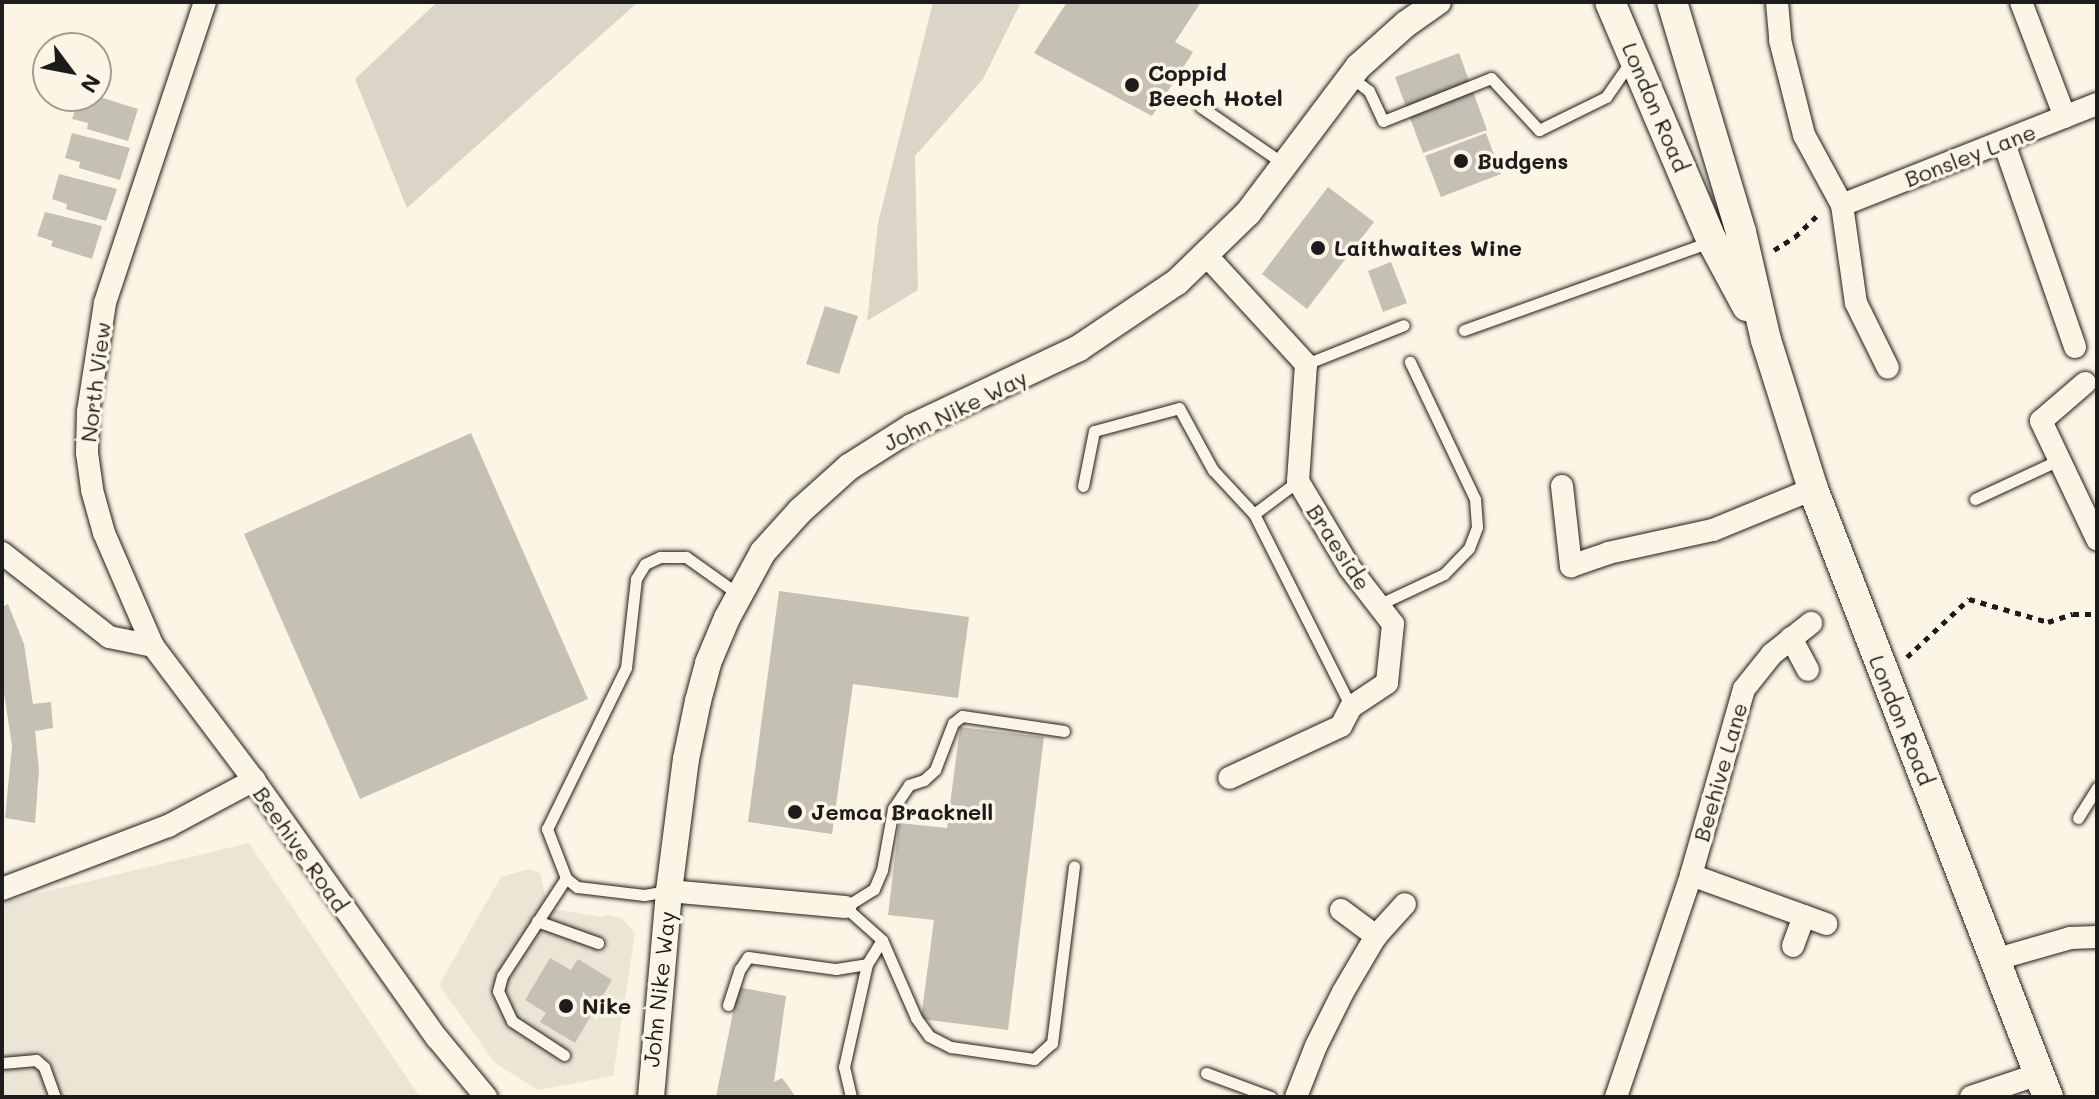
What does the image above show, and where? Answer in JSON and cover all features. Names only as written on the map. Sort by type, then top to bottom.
[{"type":"main road","name":"London Road","points":[[1610,2],[1712,241],[1766,340]]},
{"type":"main road","name":"London Road","points":[[1672,2],[1741,232],[1766,340],[1813,489],[1997,959],[2043,1085]]},
{"type":"street","name":"North View","points":[[205,2],[105,303],[88,412],[87,453],[104,533],[153,646],[254,780]]},
{"type":"street","name":"John Nike Way","points":[[646,1091],[686,759],[698,701],[708,663],[738,594],[763,552],[800,511],[849,467],[912,427],[1079,348],[1177,282],[1248,213],[1351,77],[1406,24],[1438,2]]},
{"type":"street","points":[[1777,2],[1780,40],[1804,135],[1842,205],[1856,303],[1888,368]]},
{"type":"street","points":[[2021,2],[2065,117]]},
{"type":"street","name":"Bonsley Lane","points":[[1842,205],[2097,104]]},
{"type":"street","points":[[2004,143],[2075,347]]},
{"type":"street","points":[[1207,256],[1306,364]]},
{"type":"street","name":"Braeside","points":[[1229,778],[1341,726],[1351,707],[1387,683],[1393,624],[1349,567],[1298,481],[1306,364]]},
{"type":"street","points":[[2091,380],[2041,421],[2097,539]]},
{"type":"street","points":[[1562,486],[1571,566],[1608,553],[1713,530],[1813,489]]},
{"type":"street","points":[[2,553],[109,637],[153,646]]},
{"type":"street","name":"Beehive Lane","points":[[1616,1097],[1691,875],[1744,689],[1772,654],[1811,623]]},
{"type":"street","points":[[1791,638],[1808,670]]},
{"type":"street","name":"Beehive Road","points":[[2,889],[168,826],[254,780],[325,885],[462,1071],[486,1097]]},
{"type":"street","points":[[1691,875],[1826,924]]},
{"type":"street","points":[[669,891],[845,907]]},
{"type":"street","points":[[1296,1097],[1316,1046],[1376,936],[1405,904]]},
{"type":"street","points":[[1341,910],[1376,936]]},
{"type":"street","points":[[1793,946],[1804,916]]},
{"type":"street","points":[[1997,959],[2070,938],[2097,937]]},
{"type":"street","points":[[1971,1097],[2043,1085]]},
{"type":"lane","points":[[1351,77],[1369,91],[1383,121],[1491,78],[1539,130],[1606,97],[1634,57]]},
{"type":"lane","points":[[1201,107],[1284,164]]},
{"type":"lane","points":[[1464,330],[1741,232]]},
{"type":"lane","points":[[1306,364],[1404,325]]},
{"type":"lane","points":[[1378,605],[1444,574],[1469,548],[1477,527],[1475,499],[1410,362]]},
{"type":"lane","points":[[1083,486],[1094,431],[1179,408],[1213,470],[1254,514],[1351,707]]},
{"type":"lane","points":[[1975,499],[2059,460]]},
{"type":"lane","points":[[1254,514],[1298,481]]},
{"type":"lane","points":[[669,891],[644,895],[596,892],[577,887],[566,878],[547,829],[626,668],[636,579],[645,564],[660,557],[686,557],[738,594]]},
{"type":"lane","points":[[1064,731],[962,716],[953,723],[935,770],[924,780],[909,785],[893,809],[882,870],[874,889],[845,907],[882,940],[916,1018],[929,1036],[951,1047],[1034,1059],[1052,1043],[1074,866]]},
{"type":"lane","points":[[2078,818],[2097,787]]},
{"type":"lane","points":[[564,1055],[512,1021],[498,991],[502,976],[566,878]]},
{"type":"lane","points":[[537,921],[598,943]]},
{"type":"lane","points":[[851,1097],[844,1067],[867,964],[882,940]]},
{"type":"lane","points":[[728,1005],[740,969],[748,957],[836,969],[867,964]]},
{"type":"lane","points":[[2,1063],[36,1060],[44,1067],[55,1097]]},
{"type":"lane","points":[[1206,1073],[1271,1097]]},
{"type":"path","points":[[1774,250],[1795,237],[1823,209],[1842,205]]},
{"type":"path","points":[[1904,660],[1969,599],[2048,622],[2073,614],[2097,614]]},
{"type":"shaded area","points":[[437,2],[638,2],[407,208],[355,79]]},
{"type":"shaded area","points":[[933,2],[1021,2],[983,79],[915,156],[918,290],[867,321],[878,223]]},
{"type":"shaded area","points":[[249,843],[420,1097],[2,1097],[2,902]]},
{"type":"shaded area","points":[[528,869],[540,873],[548,908],[621,918],[635,933],[613,1076],[538,1090],[495,1063],[439,985],[501,877]]},
{"type":"building","name":"Coppid Beech Hotel","points":[[1067,2],[1201,2],[1175,42],[1193,52],[1152,116],[1034,53]]},
{"type":"building","points":[[1459,53],[1487,130],[1423,153],[1395,77]]},
{"type":"building","points":[[112,101],[138,109],[128,141],[87,129],[88,123],[72,119],[74,112],[112,112]]},
{"type":"building","points":[[72,133],[130,148],[120,180],[79,168],[80,162],[65,158]]},
{"type":"building","points":[[1486,133],[1501,174],[1441,197],[1425,156]]},
{"type":"building","points":[[59,174],[117,189],[106,221],[66,209],[67,204],[52,199]]},
{"type":"building","name":"Laithwaites Wine","points":[[1328,187],[1374,222],[1307,309],[1262,274]]},
{"type":"building","points":[[45,212],[102,226],[92,259],[51,246],[53,241],[37,236]]},
{"type":"building","points":[[1391,262],[1407,303],[1383,312],[1368,271]]},
{"type":"building","points":[[825,306],[858,316],[839,374],[806,364]]},
{"type":"building","points":[[471,433],[588,699],[360,799],[244,534]]},
{"type":"building","points":[[779,591],[969,617],[958,698],[853,684],[832,834],[748,822]]},
{"type":"building","points":[[8,604],[24,644],[33,704],[51,702],[53,728],[35,731],[39,770],[35,823],[5,818],[12,746],[2,680],[2,607]]},
{"type":"building","points":[[960,727],[1044,737],[1008,1030],[921,1019],[934,920],[888,915],[899,823],[947,828]]},
{"type":"building","name":"Nike","points":[[550,958],[571,970],[578,959],[612,980],[575,1043],[540,1022],[546,1013],[525,1000]]},
{"type":"building","points":[[738,987],[786,996],[774,1082],[782,1078],[796,1097],[716,1097]]},
{"type":"place","name":"Coppid Beech Hotel","points":[[1132,85]]},
{"type":"place","name":"Budgens","points":[[1461,161]]},
{"type":"place","name":"Laithwaites Wine","points":[[1318,248]]},
{"type":"place","name":"Jemca Bracknell","points":[[795,812]]},
{"type":"place","name":"Nike","points":[[566,1006]]}]
